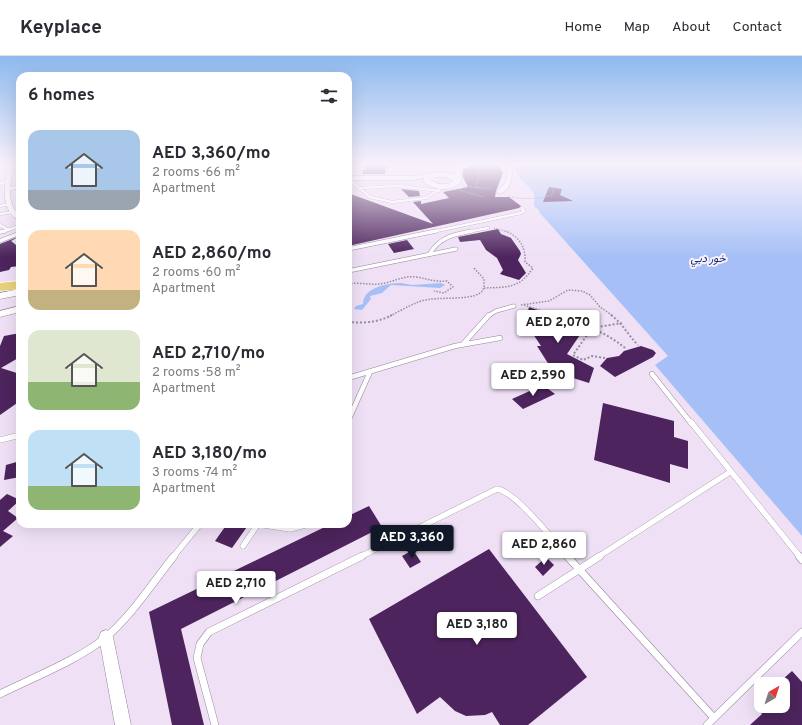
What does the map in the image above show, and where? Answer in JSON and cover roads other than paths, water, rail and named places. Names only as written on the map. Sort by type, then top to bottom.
[{"type":"main road","points":[[0,287],[16,285]]},
{"type":"street","points":[[9,195],[10,204],[16,213]]},
{"type":"street","points":[[0,296],[16,293]]},
{"type":"street","points":[[0,308],[16,305]]},
{"type":"street","points":[[0,314],[16,310]]},
{"type":"street","points":[[106,637],[122,725]]},
{"type":"lane","points":[[368,195],[392,202],[422,200],[432,195]]},
{"type":"lane","points":[[0,206],[10,204]]},
{"type":"lane","points":[[352,248],[521,213],[524,211],[522,208]]},
{"type":"lane","points":[[0,214],[16,213]]},
{"type":"lane","points":[[0,225],[10,230]]},
{"type":"lane","points":[[0,232],[16,228]]},
{"type":"lane","points":[[430,253],[436,242],[446,237],[488,228]]},
{"type":"lane","points":[[0,241],[16,235]]},
{"type":"lane","points":[[352,271],[430,253],[456,249]]},
{"type":"lane","points":[[463,344],[488,315],[497,310],[514,306]]},
{"type":"lane","points":[[352,377],[463,344],[500,338]]},
{"type":"lane","points":[[352,412],[370,372]]},
{"type":"lane","points":[[652,374],[802,560]]},
{"type":"lane","points":[[0,440],[16,436]]},
{"type":"lane","points":[[538,596],[730,472]]},
{"type":"lane","points":[[215,725],[197,658],[200,644],[209,632],[497,489],[510,493],[714,718]]},
{"type":"lane","points":[[0,694],[89,649],[106,637],[130,611],[197,528]]},
{"type":"lane","points":[[243,546],[255,528]]},
{"type":"lane","points":[[281,528],[297,528]]},
{"type":"lane","points":[[707,725],[802,632]]},
{"type":"water","name":"خور دبي","points":[[534,195],[802,195],[802,536],[655,365],[668,356],[539,212],[540,211],[534,204]]},
{"type":"water","points":[[401,283],[412,285],[441,283],[445,285],[440,288],[391,285],[382,293],[370,296],[371,299],[362,310],[354,309],[356,306],[363,304],[364,298],[367,294],[377,287]]}]
